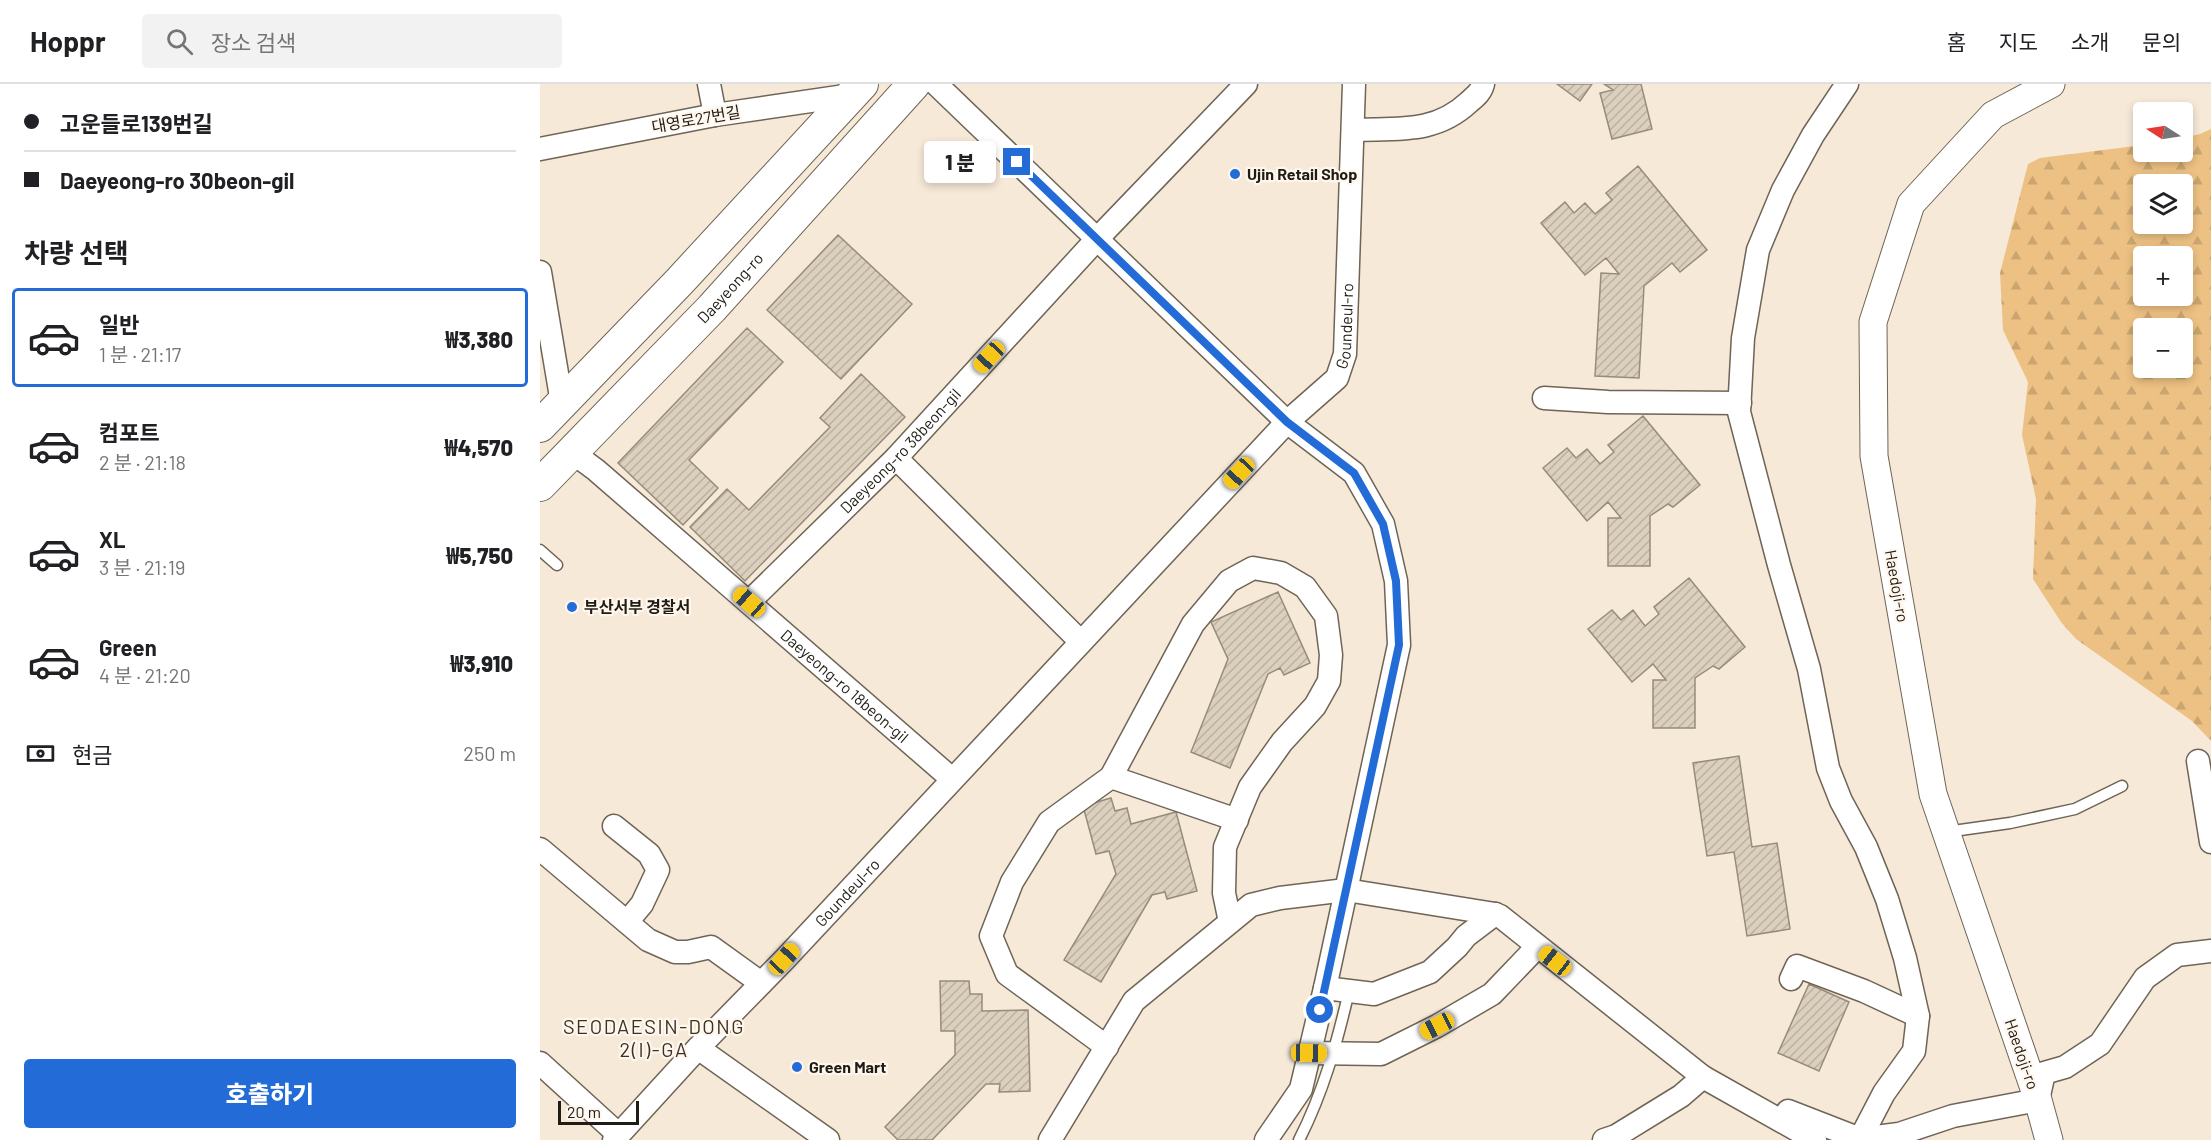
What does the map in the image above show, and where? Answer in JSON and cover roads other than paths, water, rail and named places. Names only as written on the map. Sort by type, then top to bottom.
[{"type":"main road","name":"Daeyeong-ro","points":[[540,485],[712,308],[915,84]]},
{"type":"main road","points":[[540,426],[680,281],[857,90]]},
{"type":"street","points":[[709,84],[715,115]]},
{"type":"street","points":[[936,84],[1287,422],[1354,473],[1383,524],[1396,581],[1399,645],[1301,1089],[1266,1140]]},
{"type":"street","name":"Daeyeong-ro 38beon-gil","points":[[749,602],[896,458],[1098,239],[1246,84]]},
{"type":"street","name":"Goundeul-ro","points":[[617,1137],[1287,422],[1337,378],[1345,354],[1354,84]]},
{"type":"street","points":[[1354,130],[1427,127],[1458,112],[1482,91],[1483,84]]},
{"type":"street","points":[[1847,84],[1813,135],[1783,190],[1758,250],[1743,338],[1739,412],[1809,669],[1828,768],[1841,801],[1866,847],[1887,899],[1905,958],[1918,1016],[1914,1051],[1884,1093],[1860,1139]]},
{"type":"street","name":"Haedoji-ro","points":[[2049,1140],[2038,1100],[1932,794],[1874,456],[1873,322],[1911,204],[1993,115],[2051,84]]},
{"type":"street","name":"대영로27번길","points":[[540,149],[857,90]]},
{"type":"street","points":[[540,272],[562,403]]},
{"type":"street","points":[[1544,398],[1608,402],[1740,403]]},
{"type":"street","name":"Daeyeong-ro 18beon-gil","points":[[573,453],[596,470],[952,779]]},
{"type":"street","points":[[896,458],[1081,642]]},
{"type":"street","points":[[1107,1047],[1007,974],[991,936],[1012,882],[1049,822],[1111,777],[1193,624],[1229,581],[1253,568],[1281,573],[1305,587],[1326,616],[1331,655],[1329,681],[1315,706],[1282,742],[1250,787],[1225,847],[1224,892],[1230,922]]},
{"type":"street","points":[[2198,761],[2211,842]]},
{"type":"street","points":[[1111,777],[1237,820]]},
{"type":"street","points":[[614,826],[649,854],[658,870],[642,904],[627,922]]},
{"type":"street","points":[[540,849],[648,940],[675,952],[711,947],[761,983]]},
{"type":"street","points":[[1050,1140],[1134,1001],[1251,905],[1280,898],[1346,890],[1495,914],[1703,1077],[1815,1140]]},
{"type":"street","points":[[1325,988],[1374,994],[1430,972],[1466,936],[1495,914]]},
{"type":"street","points":[[1309,1053],[1381,1054],[1437,1026],[1492,994],[1537,947]]},
{"type":"street","points":[[1703,1077],[1860,1139],[1899,1134],[1953,1116],[2038,1100],[2044,1072],[2065,1067],[2100,1044],[2145,978],[2177,955],[2211,951]]},
{"type":"street","points":[[1791,979],[1797,966],[1864,991],[1918,1016]]},
{"type":"street","points":[[698,1048],[828,1140]]},
{"type":"street","points":[[540,1063],[617,1137]]},
{"type":"street","points":[[1604,1140],[1616,1136],[1681,1096],[1703,1077]]},
{"type":"lane","points":[[540,550],[557,565]]},
{"type":"lane","points":[[1946,832],[2010,823],[2075,809],[2122,786]]},
{"type":"lane","points":[[1299,1140],[1312,1114],[1334,1054],[1349,991]]},
{"type":"place","name":"Ujin Retail Shop","points":[[1235,174]]},
{"type":"place","name":"부산서부 경찰서","points":[[572,607]]},
{"type":"place","name":"Green Mart","points":[[797,1067]]},
{"type":"district","name":"SEODAESIN-DONG 2(I)-GA","points":[[654,1038]]}]
